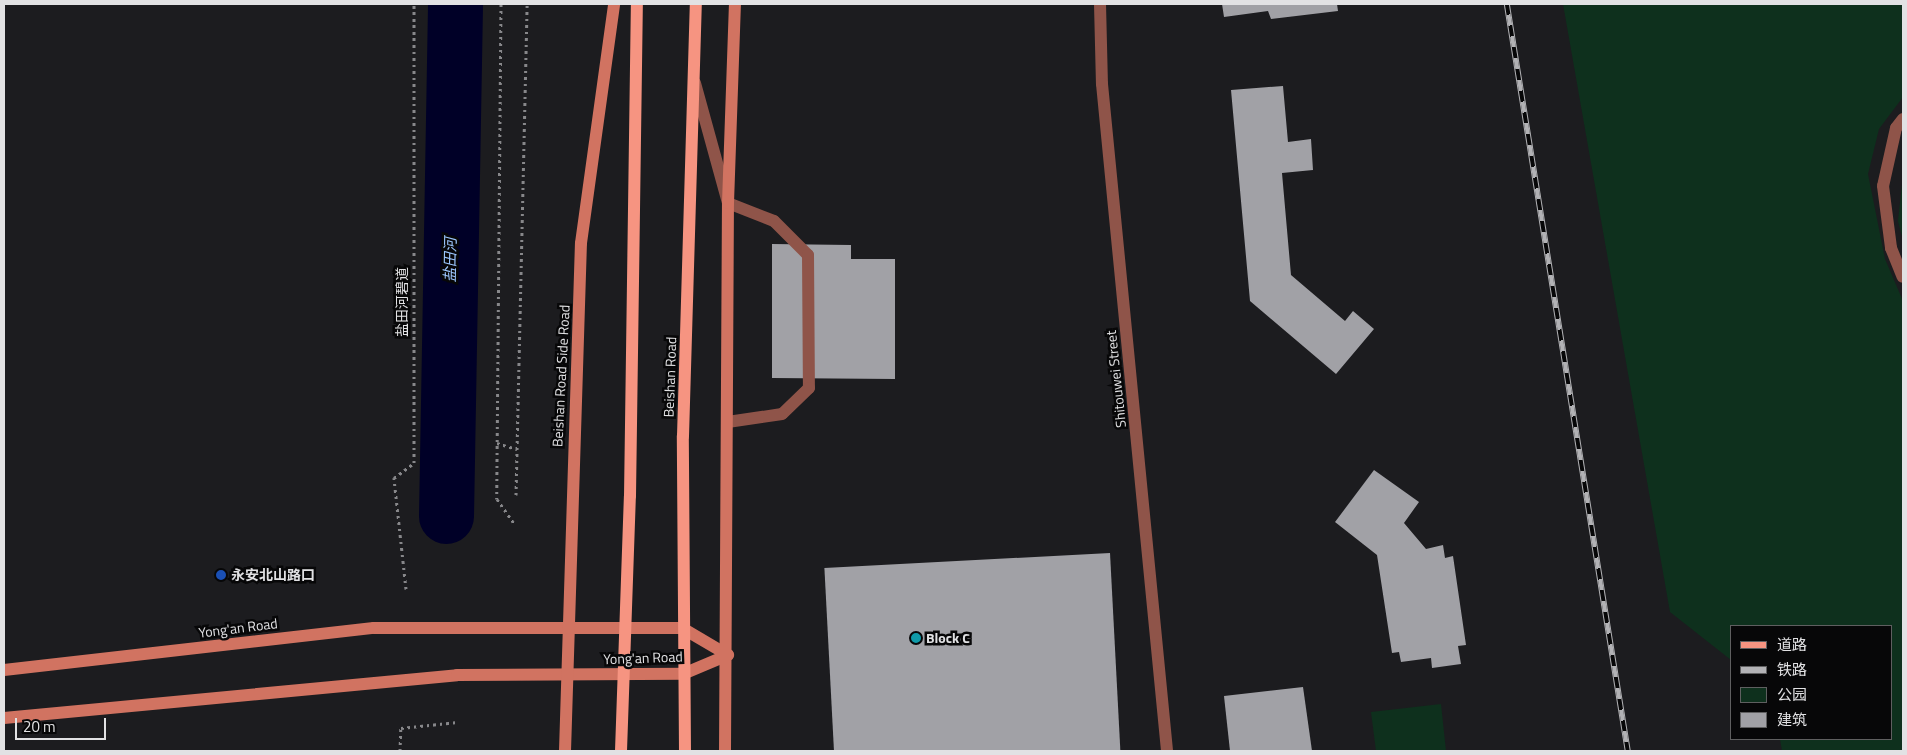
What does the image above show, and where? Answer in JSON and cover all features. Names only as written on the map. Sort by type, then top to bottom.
[{"type":"main road","points":[[621,751],[627,626],[637,4]]},
{"type":"main road","name":"Beishan Road","points":[[685,751],[682,628],[683,436],[696,83],[696,4]]},
{"type":"street","name":"Beishan Road Side Road","points":[[564,751],[565,625],[581,243],[614,4]]},
{"type":"street","points":[[725,751],[728,655],[728,203],[735,4]]},
{"type":"street","name":"Shitouwei Street","points":[[1100,4],[1102,84],[1167,751]]},
{"type":"street","points":[[696,83],[728,203]]},
{"type":"street","points":[[1903,119],[1896,128],[1883,186],[1891,248],[1903,277]]},
{"type":"street","points":[[728,203],[774,221],[808,254],[809,388],[782,414],[728,422]]},
{"type":"street","name":"Yong'an Road","points":[[4,670],[374,628],[565,625],[682,628],[728,655]]},
{"type":"street","name":"Yong'an Road","points":[[4,718],[456,675],[566,672],[624,676],[683,674],[728,655]]},
{"type":"path","name":"盐田河碧道","points":[[406,589],[394,478],[414,463],[414,4]]},
{"type":"path","points":[[501,4],[497,499],[514,523]]},
{"type":"path","points":[[516,495],[527,4]]},
{"type":"path","points":[[497,443],[517,449]]},
{"type":"path","points":[[400,751],[401,728],[458,722]]},
{"type":"green space","points":[[1563,4],[1903,4],[1903,97],[1879,129],[1868,174],[1885,259],[1903,301],[1903,751],[1782,751],[1780,740],[1892,740],[1892,625],[1730,625],[1730,659],[1670,612]]},
{"type":"green space","points":[[1903,175],[1903,240],[1898,221]]},
{"type":"green space","points":[[1441,704],[1446,751],[1376,751],[1371,712]]},
{"type":"building","points":[[1222,4],[1337,4],[1338,11],[1271,19],[1268,11],[1224,17]]},
{"type":"building","points":[[1283,86],[1288,142],[1311,139],[1313,170],[1282,173],[1291,275],[1345,321],[1353,311],[1374,329],[1336,374],[1250,301],[1231,90]]},
{"type":"building","points":[[772,244],[851,245],[851,259],[895,259],[895,379],[772,378]]},
{"type":"building","points":[[1374,470],[1419,502],[1404,523],[1426,549],[1443,545],[1445,558],[1453,556],[1466,645],[1458,646],[1461,664],[1432,668],[1431,658],[1401,662],[1399,652],[1392,653],[1377,555],[1335,522]]},
{"type":"building","points":[[1110,553],[1120,751],[834,751],[824,568]]},
{"type":"building","points":[[1303,687],[1312,751],[1230,751],[1224,696]]},
{"type":"waterway","name":"盐田河","points":[[446,516],[455,4]]},
{"type":"railway","points":[[1507,4],[1628,751]]},
{"type":"place","name":"永安北山路口","points":[[221,575]]},
{"type":"place","name":"Block C","points":[[916,638]]}]
